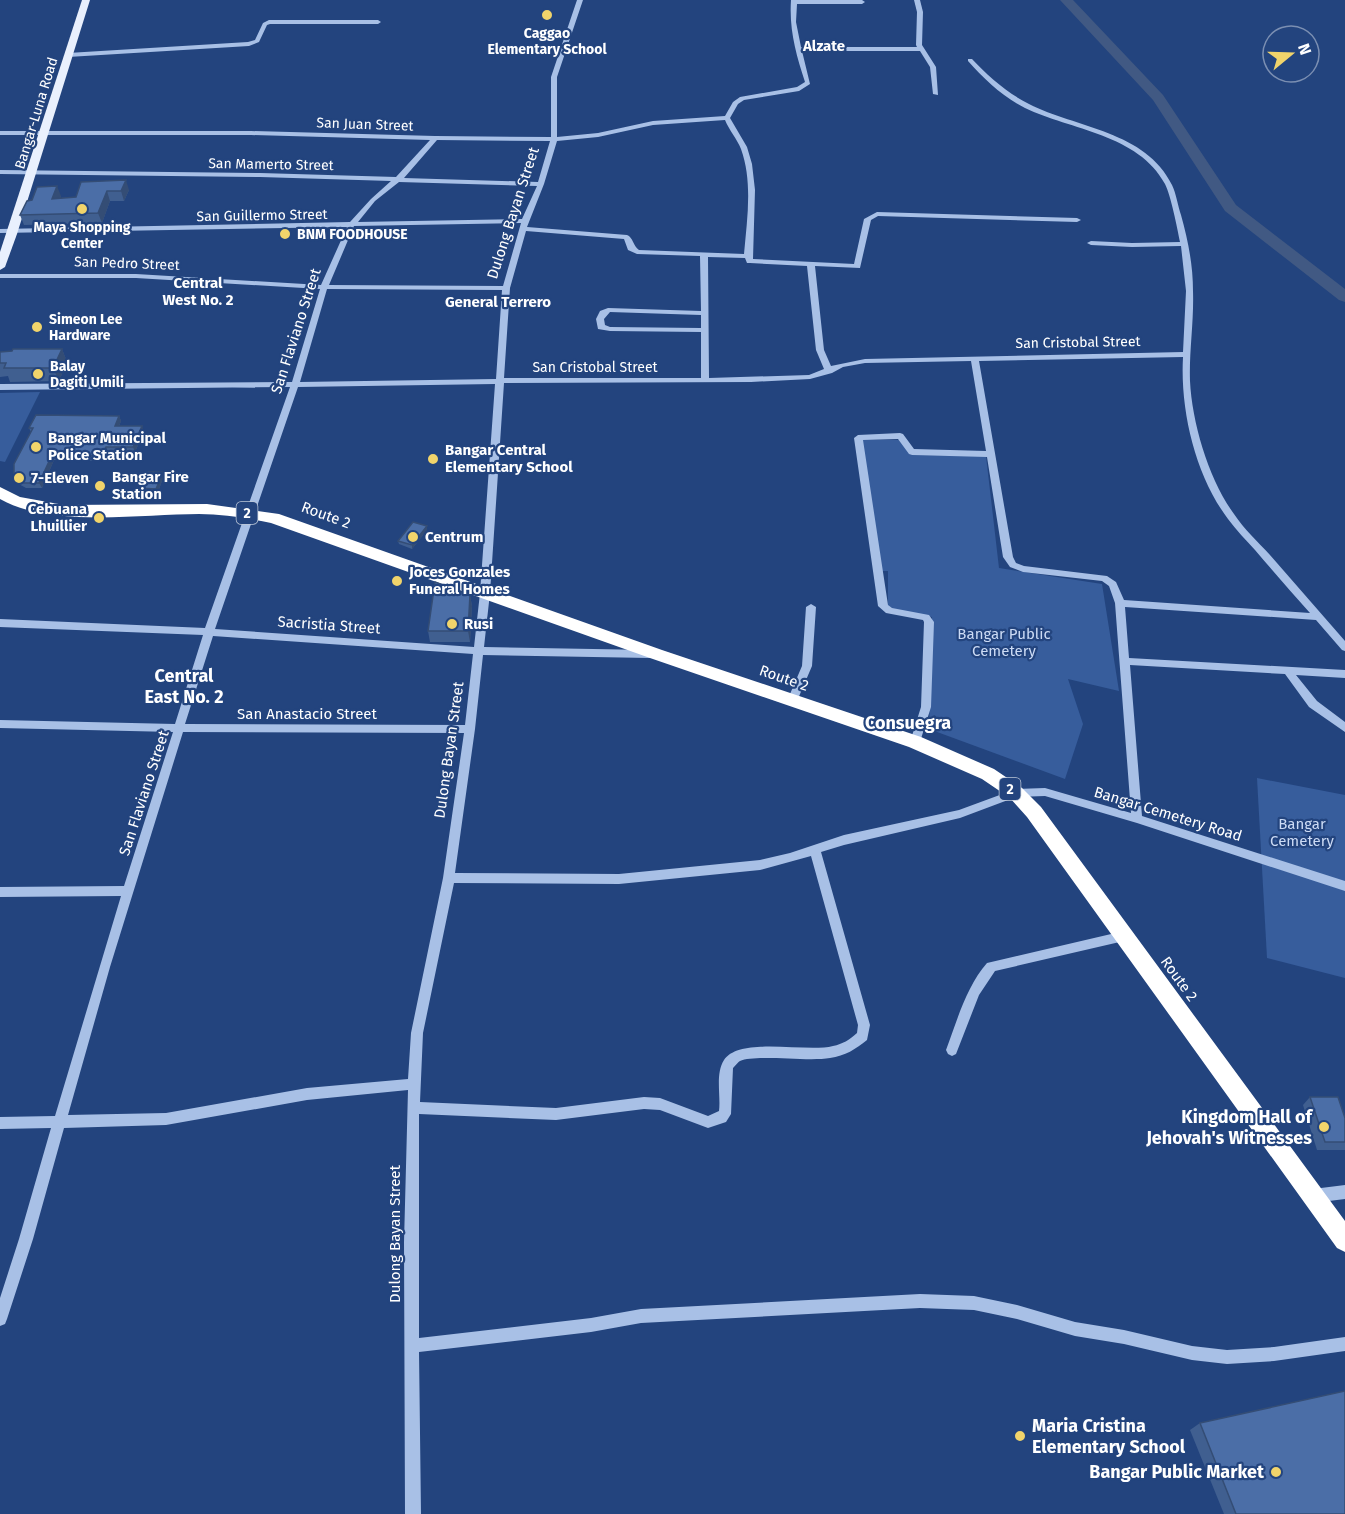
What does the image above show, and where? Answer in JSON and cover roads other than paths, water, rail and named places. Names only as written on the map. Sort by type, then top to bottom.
[{"type":"highway","name":"Route 2","points":[[0,492],[16,503],[44,508],[198,509],[251,513],[315,531],[656,654],[915,742],[988,774],[1016,794],[1034,812],[1345,1240]]},
{"type":"main road","name":"Bangar-Luna Road","points":[[0,267],[33,172],[86,0]]},
{"type":"street","name":"Dulong Bayan Street","points":[[413,1514],[413,1108],[417,1033],[449,878],[470,729],[485,593],[506,288],[524,225],[541,184],[554,139],[554,77],[580,0]]},
{"type":"street","points":[[917,0],[920,12],[919,39],[922,50],[933,68],[936,94]]},
{"type":"street","points":[[748,256],[750,169],[742,141],[730,126],[727,118],[735,103],[742,98],[806,86],[808,83],[793,25],[794,1],[862,2]]},
{"type":"street","points":[[68,55],[249,44],[257,41],[265,24],[269,22],[378,22]]},
{"type":"street","points":[[798,49],[922,50]]},
{"type":"street","points":[[970,60],[993,82],[1028,106],[1107,134],[1139,152],[1153,164],[1169,185],[1189,277],[1188,404],[1205,466],[1219,501],[1345,647]]},
{"type":"street","name":"San Juan Street","points":[[0,133],[251,133],[554,139],[598,135],[653,123],[727,118]]},
{"type":"street","name":"San Flaviano Street","points":[[0,1319],[26,1239],[128,891],[209,632],[295,386],[324,287],[351,226],[373,200],[398,179],[435,138]]},
{"type":"street","name":"San Mamerto Street","points":[[0,172],[398,179],[541,184]]},
{"type":"street","points":[[705,380],[704,254],[748,256],[753,261],[858,266],[868,219],[877,214],[1077,220]]},
{"type":"street","name":"San Guillermo Street","points":[[0,231],[524,225],[627,237],[631,248],[637,252],[704,254]]},
{"type":"street","points":[[1091,243],[1183,244]]},
{"type":"street","points":[[811,264],[820,350],[829,371]]},
{"type":"street","name":"San Pedro Street","points":[[0,276],[136,276],[324,287],[506,288]]},
{"type":"street","points":[[705,313],[608,310],[603,313],[600,323],[601,327],[610,329],[705,330]]},
{"type":"street","name":"San Cristobal Street","points":[[0,387],[295,386],[500,381],[798,379],[865,361],[1188,354]]},
{"type":"street","points":[[974,357],[1005,550],[1014,565],[1023,569],[1104,578],[1113,584],[1120,603],[1137,819]]},
{"type":"street","points":[[915,742],[926,707],[929,622],[926,617],[889,611],[883,606],[858,438],[900,436],[912,452],[989,454]]},
{"type":"street","points":[[1120,603],[1318,617]]},
{"type":"street","points":[[792,701],[807,666],[811,607]]},
{"type":"street","name":"Sacristia Street","points":[[0,623],[209,632],[479,651],[656,654]]},
{"type":"street","points":[[1126,661],[1345,674]]},
{"type":"street","points":[[1288,671],[1313,704],[1345,728]]},
{"type":"street","name":"San Anastacio Street","points":[[0,724],[180,728],[470,729]]},
{"type":"street","name":"Bangar Cemetery Road","points":[[449,878],[619,879],[770,863],[844,840],[960,814],[1016,794],[1045,792],[1345,886]]},
{"type":"street","points":[[413,1108],[556,1114],[644,1102],[667,1106],[708,1122],[721,1118],[725,1114],[728,1065],[734,1058],[753,1054],[829,1054],[850,1048],[863,1036],[864,1025],[814,849]]},
{"type":"street","points":[[0,892],[128,891]]},
{"type":"street","points":[[952,1050],[976,992],[991,967],[1124,936]]},
{"type":"street","points":[[0,1123],[166,1119],[307,1094],[414,1084]]},
{"type":"street","points":[[1313,1196],[1345,1192]]},
{"type":"street","points":[[412,1346],[591,1325],[651,1315],[920,1301],[974,1303],[1017,1312],[1075,1329],[1124,1337],[1182,1352],[1227,1357],[1274,1354],[1345,1344]]},
{"type":"waterway","points":[[1066,0],[1158,98],[1230,208],[1345,297]]},
{"type":"place","name":"Caggao Elementary School","points":[[547,15]]},
{"type":"place","name":"Maya Shopping Center","points":[[82,209]]},
{"type":"place","name":"BNM FOODHOUSE","points":[[285,234]]},
{"type":"place","name":"Simeon Lee Hardware","points":[[37,327]]},
{"type":"place","name":"Balay Dagiti Umili","points":[[38,374]]},
{"type":"place","name":"Bangar Municipal Police Station","points":[[36,447]]},
{"type":"place","name":"Bangar Central Elementary School","points":[[433,459]]},
{"type":"place","name":"7-Eleven","points":[[19,478]]},
{"type":"place","name":"Bangar Fire Station","points":[[100,486]]},
{"type":"place","name":"Cebuana Lhuillier","points":[[99,518]]},
{"type":"place","name":"Centrum","points":[[413,537]]},
{"type":"place","name":"Joces Gonzales Funeral Homes","points":[[397,581]]},
{"type":"place","name":"Rusi","points":[[452,624]]},
{"type":"place","name":"Kingdom Hall of Jehovah's Witnesses","points":[[1324,1127]]},
{"type":"place","name":"Maria Cristina Elementary School","points":[[1020,1436]]},
{"type":"place","name":"Bangar Public Market","points":[[1276,1472]]},
{"type":"district","name":"Alzate","points":[[824,46]]},
{"type":"district","name":"Central West No. 2","points":[[198,292]]},
{"type":"district","name":"General Terrero","points":[[498,302]]},
{"type":"district","name":"Central East No. 2","points":[[184,686]]},
{"type":"district","name":"Consuegra","points":[[908,723]]},
{"type":"park label","name":"Bangar Public Cemetery","points":[[1004,642]]},
{"type":"park label","name":"Bangar Cemetery","points":[[1302,832]]}]
